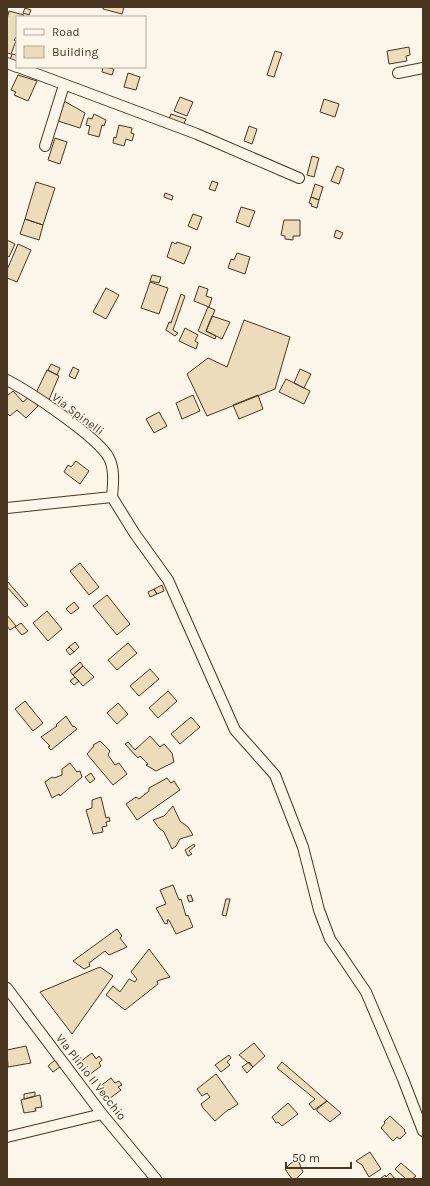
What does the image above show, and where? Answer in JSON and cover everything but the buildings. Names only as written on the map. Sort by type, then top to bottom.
[{"type":"street","points":[[21,68],[197,134],[299,178]]},
{"type":"street","points":[[398,73],[423,68]]},
{"type":"street","points":[[45,146],[64,85]]},
{"type":"street","name":"Via Spinelli","points":[[7,380],[95,440],[109,458],[114,475],[112,497]]},
{"type":"street","points":[[7,508],[112,497],[135,534],[168,580],[235,730],[275,775],[303,847],[319,910],[330,939],[366,992],[397,1064],[423,1131]]},
{"type":"street","name":"VIa Plinio Il Vecchio","points":[[7,988],[102,1114],[156,1179]]},
{"type":"street","points":[[7,1137],[102,1114]]}]
